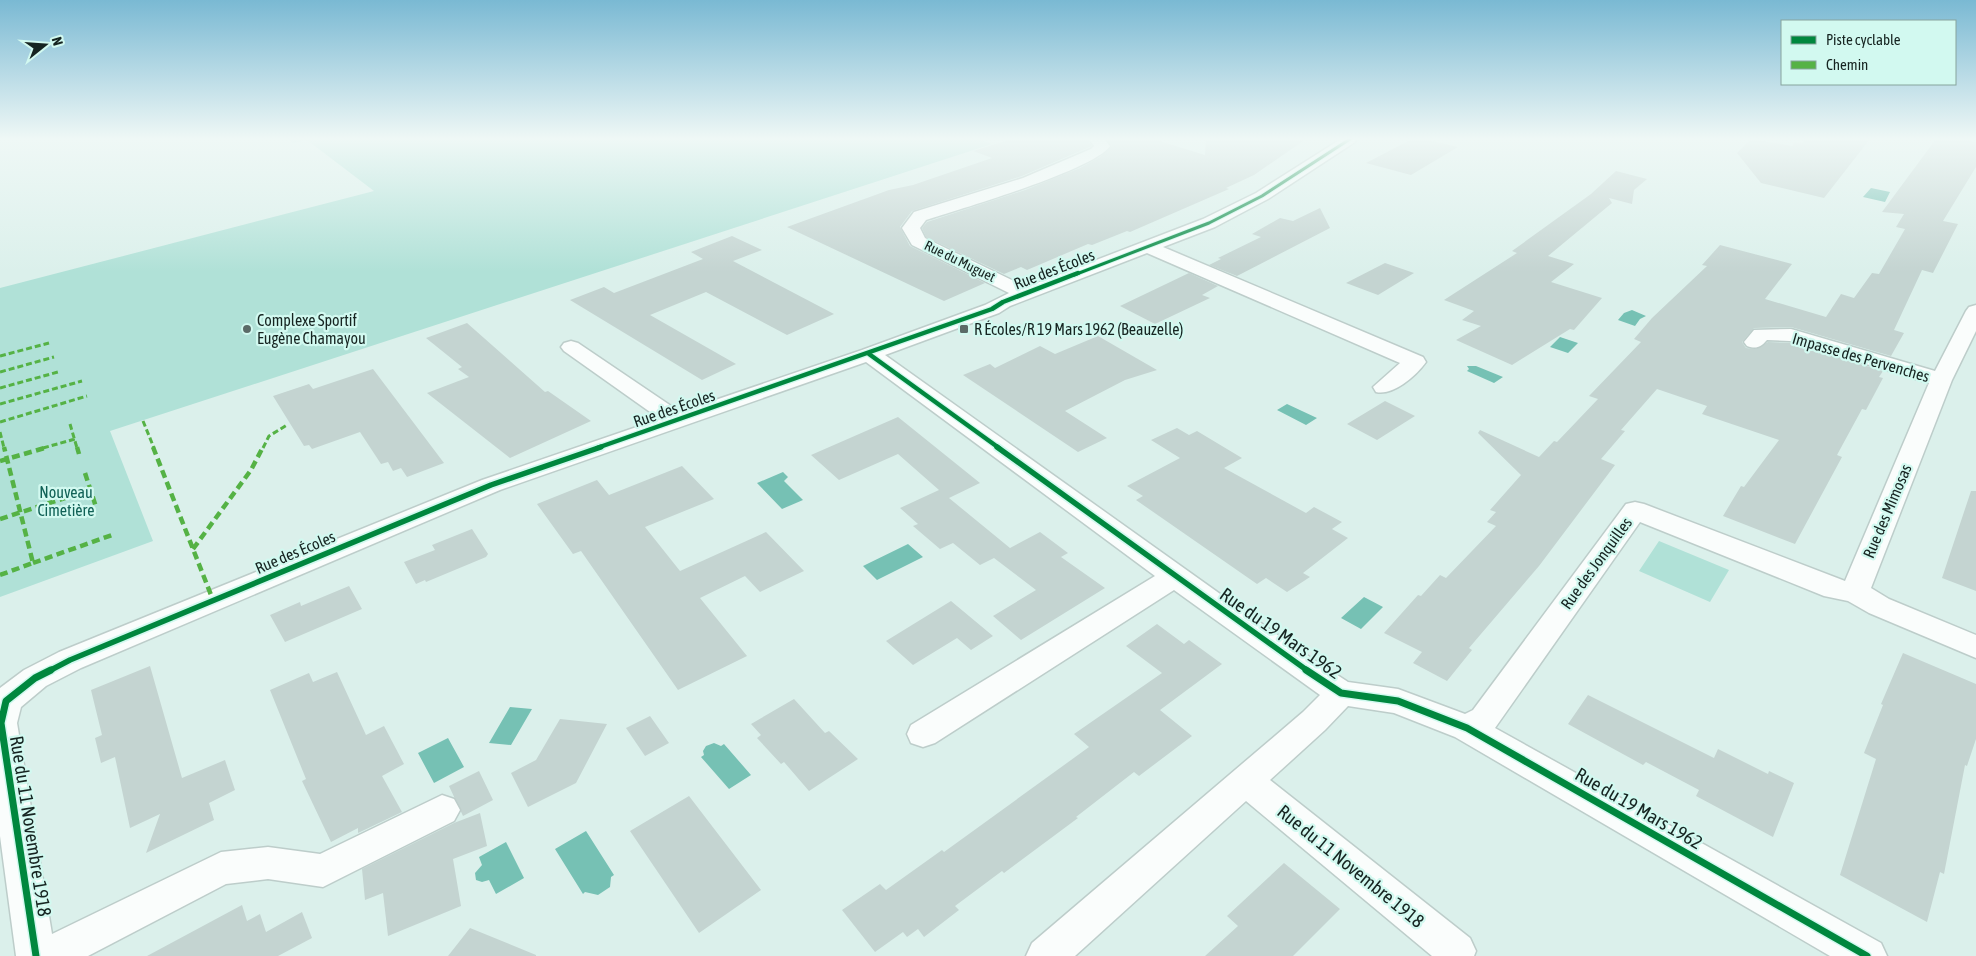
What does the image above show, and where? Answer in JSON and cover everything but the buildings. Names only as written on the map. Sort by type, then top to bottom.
[{"type":"street","name":"Rue du Muguet","points":[[1021,184],[920,216],[911,228],[918,241],[1026,294]]},
{"type":"street","name":"Rue des Écoles","points":[[6,701],[34,678],[70,660],[490,485],[869,354],[992,309],[1209,223],[1262,196],[1281,184]]},
{"type":"street","points":[[1148,246],[1415,362],[1384,387]]},
{"type":"street","name":"Rue des Mimosas","points":[[1855,592],[1941,380],[1976,311]]},
{"type":"street","points":[[1329,325],[1372,331],[1408,345]]},
{"type":"street","name":"Impasse des Pervenches","points":[[1754,342],[1761,334],[1791,335],[1941,380]]},
{"type":"street","points":[[571,347],[677,420]]},
{"type":"street","name":"Rue du 19 Mars 1962","points":[[869,354],[1175,576],[1341,693],[1398,701],[1467,728],[1867,956]]},
{"type":"street","name":"Rue des Jonquilles","points":[[1467,728],[1484,719],[1635,510],[1834,589],[1855,592]]},
{"type":"street","points":[[923,734],[1175,576]]},
{"type":"street","points":[[1855,592],[1879,606],[1976,647]]},
{"type":"street","points":[[1046,956],[1314,721],[1341,693]]},
{"type":"street","name":"Rue du 11 Novembre 1918","points":[[6,701],[1,723],[3,744],[36,956]]},
{"type":"street","name":"Rue du 11 Novembre 1918","points":[[1246,781],[1456,951]]},
{"type":"street","points":[[48,956],[221,868],[268,863],[323,871],[442,810]]},
{"type":"green space","name":"Complexe Sportif Eugène Chamayou","points":[[364,184],[870,184],[110,431],[153,541],[0,597],[0,288],[374,191]]},
{"type":"green space","points":[[1659,541],[1729,570],[1710,602],[1639,571]]},
{"type":"shaded area","points":[[1871,188],[1890,192],[1885,202],[1863,197]]},
{"type":"shaded area","points":[[1632,310],[1646,316],[1640,319],[1635,326],[1618,320],[1624,313]]},
{"type":"shaded area","points":[[1560,337],[1578,343],[1568,353],[1550,347]]},
{"type":"shaded area","points":[[1467,366],[1476,366],[1503,377],[1494,383],[1467,371],[1469,369]]},
{"type":"shaded area","points":[[1287,404],[1317,418],[1306,425],[1277,410]]},
{"type":"shaded area","points":[[783,472],[788,477],[784,481],[803,500],[782,509],[757,483]]},
{"type":"shaded area","points":[[908,544],[923,557],[877,580],[863,566]]},
{"type":"shaded area","points":[[1364,597],[1383,607],[1361,629],[1341,618]]},
{"type":"shaded area","points":[[510,707],[532,709],[511,745],[489,743]]},
{"type":"shaded area","points":[[448,738],[464,767],[434,783],[418,753]]},
{"type":"shaded area","points":[[714,743],[721,746],[724,744],[751,775],[729,789],[701,757],[704,755],[703,751],[706,746]]},
{"type":"shaded area","points":[[586,831],[614,875],[611,877],[610,887],[598,895],[585,892],[583,894],[555,849]]},
{"type":"shaded area","points":[[506,842],[524,878],[496,894],[489,880],[482,882],[476,880],[475,873],[482,865],[479,857]]},
{"type":"marked path","points":[[0,356],[49,343]]},
{"type":"marked path","points":[[0,372],[54,357]]},
{"type":"marked path","points":[[0,388],[58,372]]},
{"type":"marked path","points":[[0,404],[82,381]]},
{"type":"marked path","points":[[0,422],[87,396]]},
{"type":"marked path","points":[[143,421],[213,600]]},
{"type":"marked path","points":[[70,424],[79,454]]},
{"type":"marked path","points":[[193,549],[251,470],[269,436],[287,425]]},
{"type":"marked path","points":[[0,432],[33,563],[0,575]]},
{"type":"marked path","points":[[0,461],[75,439]]},
{"type":"marked path","points":[[85,473],[96,507]]},
{"type":"marked path","points":[[0,519],[90,490]]},
{"type":"marked path","points":[[33,563],[112,535]]},
{"type":"cycle path","points":[[36,956],[1,723],[6,701],[35,678],[70,660],[491,485],[869,354],[992,309],[1003,302],[1209,223],[1262,196],[1281,184]]},
{"type":"cycle path","points":[[869,354],[1285,656],[1341,693],[1398,701],[1467,728],[1867,956]]},
{"type":"place","name":"Complexe Sportif Eugène Chamayou","points":[[247,329]]},
{"type":"place","name":"R Écoles/R 19 Mars 1962 (Beauzelle)","points":[[964,329]]},
{"type":"park label","name":"Nouveau Cimetière","points":[[66,501]]}]
